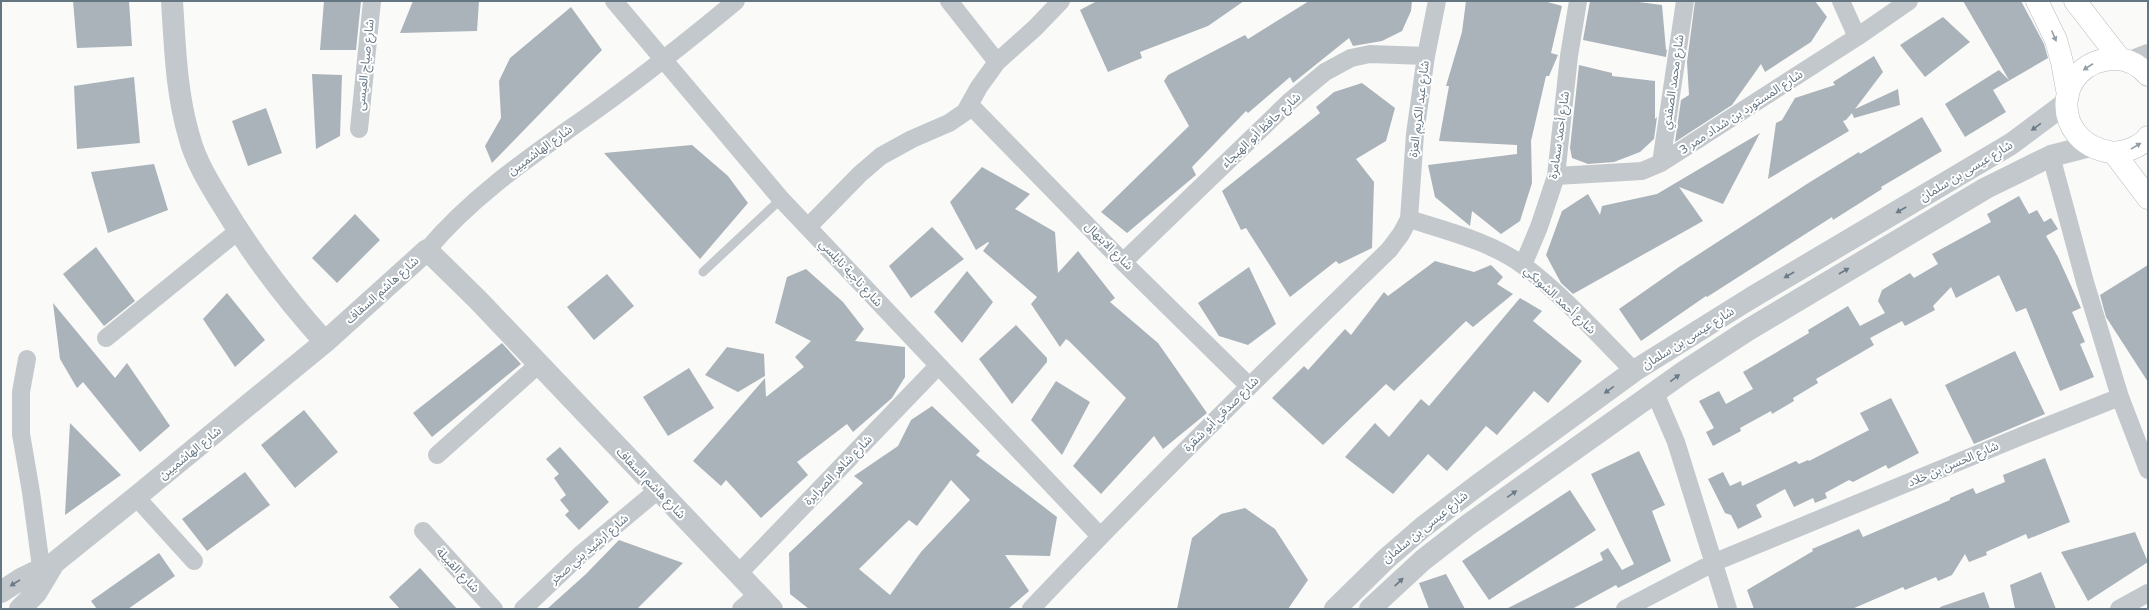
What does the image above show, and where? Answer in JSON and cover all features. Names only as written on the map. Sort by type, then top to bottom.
[{"type":"main road","points":[[2037,1],[2056,40],[2062,62],[2067,99],[2067,116],[2072,128],[2080,138],[2096,150],[2114,153],[2131,149],[2148,137]]},
{"type":"main road","points":[[2075,1],[2148,75]]},
{"type":"main road","points":[[2067,99],[2074,79],[2087,67],[2102,60],[2133,59]]},
{"type":"main road","points":[[2114,153],[2148,198]]},
{"type":"street","points":[[172,1],[178,80],[189,138],[213,191],[238,231],[279,289],[325,342]]},
{"type":"street","name":"شارع صياح العيسى","points":[[359,129],[372,1]]},
{"type":"street","name":"شارع ناجية نابلسي","points":[[614,1],[663,61],[781,199],[1100,536]]},
{"type":"street","name":"شارع الهاشميين","points":[[427,250],[458,216],[487,189],[663,61],[736,1]]},
{"type":"street","points":[[949,1],[997,62]]},
{"type":"street","points":[[808,227],[860,174],[881,156],[912,139],[949,123],[965,112],[979,87],[997,62],[1035,28],[1061,1]]},
{"type":"street","name":"شارع عبد الكريم العزة","points":[[1409,218],[1415,134],[1426,56],[1437,1]]},
{"type":"street","name":"شارع أحمد سمامرة","points":[[1524,266],[1556,176],[1569,56],[1578,1]]},
{"type":"street","name":"شارع محمد الصفدي","points":[[1661,163],[1685,1]]},
{"type":"street","points":[[1841,1],[1857,38]]},
{"type":"street","name":"شارع المستورد بن شداد ممر 3","points":[[1556,176],[1642,171],[1661,163],[1857,38],[1909,1]]},
{"type":"street","name":"شارع حافظ أبو الهيجاء","points":[[1123,262],[1289,102],[1325,72],[1351,58],[1370,54],[1426,56]]},
{"type":"street","name":"شارع عيسى بن سلمان","points":[[1335,609],[1386,559],[1474,488],[1634,371],[1751,298],[2004,148],[2067,99]]},
{"type":"street","name":"شارع الابتهال","points":[[970,105],[1123,262],[1249,386]]},
{"type":"street","name":"شارع عيسى بن سلمان","points":[[1370,609],[1423,560],[1488,511],[1655,393],[1748,330],[1826,282],[1986,188],[2051,156],[2090,146]]},
{"type":"street","points":[[2051,156],[2085,282],[2120,397],[2148,470]]},
{"type":"street","name":"شارع أحمد الشوبكي","points":[[1409,218],[1480,242],[1524,266],[1573,309],[1634,371]]},
{"type":"street","name":"شارع صدقي أبو شقرة","points":[[1031,609],[1100,536],[1249,386],[1388,250],[1401,234],[1409,218]]},
{"type":"street","points":[[106,338],[238,231]]},
{"type":"street","name":"شارع هاشم السقاف","points":[[325,342],[427,250],[478,300],[765,601]]},
{"type":"street","name":"شارع الهاشميين","points":[[20,609],[46,572],[325,342]]},
{"type":"street","points":[[27,359],[21,392],[21,434],[46,572]]},
{"type":"street","points":[[437,455],[538,364]]},
{"type":"street","name":"شارع شاهر الصرايرة","points":[[739,573],[938,366]]},
{"type":"street","points":[[1655,393],[1676,442],[1715,562],[1728,609]]},
{"type":"street","name":"شارع الحسن بن خلاد","points":[[1625,609],[1715,562],[2120,397]]},
{"type":"street","points":[[1474,488],[1488,511]]},
{"type":"street","name":"شارع ارشيد بني صخر","points":[[523,609],[580,555],[658,490]]},
{"type":"street","points":[[136,497],[194,561]]},
{"type":"street","name":"شارع القبيلة","points":[[423,531],[494,609]]},
{"type":"street","name":"شارع الهاشميين","points":[[1,592],[46,572]]},
{"type":"street","points":[[2119,609],[2148,593]]},
{"type":"street","points":[[741,609],[765,601]]},
{"type":"lane","points":[[703,272],[781,199]]},
{"type":"building","points":[[73,1],[129,1],[132,46],[77,48]]},
{"type":"building","points":[[324,1],[361,1],[356,50],[320,50]]},
{"type":"building","points":[[413,1],[479,1],[477,31],[400,33]]},
{"type":"building","points":[[1097,1],[1244,1],[1208,26],[1140,52],[1142,58],[1108,72],[1080,10]]},
{"type":"building","points":[[1309,1],[1412,1],[1411,11],[1402,31],[1382,41],[1353,46],[1349,38],[1293,83],[1290,77],[1248,113],[1246,111],[1192,167],[1196,175],[1127,233],[1101,212],[1189,126],[1164,81],[1168,75],[1245,35],[1248,39]]},
{"type":"building","points":[[1466,1],[1544,1],[1562,6],[1551,53],[1558,55],[1549,76],[1546,76],[1531,141],[1532,183],[1520,221],[1501,234],[1472,211],[1470,226],[1435,197],[1428,165],[1517,154],[1517,145],[1439,141],[1449,86],[1446,86],[1462,32]]},
{"type":"building","points":[[1590,1],[1631,1],[1662,5],[1666,50],[1667,49],[1666,57],[1583,40]]},
{"type":"building","points":[[1695,1],[1815,1],[1827,17],[1811,42],[1765,72],[1761,64],[1732,105],[1675,142],[1681,100],[1689,95],[1687,62]]},
{"type":"building","points":[[1963,1],[2021,1],[2044,44],[2048,58],[1993,90],[2006,112],[1965,137],[1945,104],[1999,70],[2009,80]]},
{"type":"building","points":[[571,7],[602,50],[492,163],[485,146],[501,118],[499,81],[510,58]]},
{"type":"building","points":[[1943,17],[1970,42],[1925,77],[1900,45]]},
{"type":"building","points":[[1874,56],[1883,72],[1855,109],[1898,89],[1900,105],[1854,118],[1852,113],[1846,120],[1843,121],[1849,131],[1768,179],[1776,123],[1782,120],[1795,98],[1835,85],[1833,82]]},
{"type":"building","points":[[1579,65],[1612,73],[1612,76],[1655,81],[1655,119],[1657,117],[1654,139],[1640,152],[1614,162],[1588,164],[1572,158],[1570,148]]},
{"type":"building","points":[[312,74],[342,75],[340,136],[316,149]]},
{"type":"building","points":[[134,77],[140,143],[77,149],[74,86]]},
{"type":"building","points":[[1362,83],[1395,108],[1386,141],[1356,159],[1374,182],[1372,248],[1339,264],[1336,261],[1290,297],[1246,228],[1241,230],[1222,191],[1320,113],[1316,107],[1334,92]]},
{"type":"building","points":[[266,108],[282,153],[248,166],[232,121]]},
{"type":"building","points":[[1922,117],[1942,151],[1881,187],[1882,189],[1833,220],[1832,217],[1707,297],[1706,296],[1641,341],[1619,309],[1679,267],[1810,182],[1859,152],[1860,154]]},
{"type":"building","points":[[1760,133],[1723,204],[1679,187],[1703,221],[1573,294],[1561,283],[1546,255],[1562,211],[1588,194],[1600,215],[1602,206],[1657,194]]},
{"type":"building","points":[[692,145],[728,176],[748,203],[700,259],[604,153]]},
{"type":"building","points":[[154,164],[168,210],[108,233],[91,172]]},
{"type":"building","points":[[982,167],[1030,194],[1015,209],[1055,232],[1058,273],[1078,251],[1115,298],[1110,302],[1158,343],[1207,413],[1163,449],[1154,436],[1101,494],[1073,466],[1126,398],[1069,341],[1066,339],[1060,347],[1031,304],[1037,297],[983,251],[989,243],[988,242],[976,250],[950,202]]},
{"type":"building","points":[[2019,196],[2029,214],[2037,210],[2044,222],[2051,218],[2058,229],[2046,236],[2058,257],[2081,308],[2072,312],[2085,342],[2080,344],[2094,377],[2060,391],[2026,308],[2016,312],[1999,275],[1956,298],[1951,287],[1933,306],[1935,310],[1905,326],[1902,321],[1870,338],[1874,345],[1816,379],[1818,383],[1793,398],[1794,401],[1772,414],[1771,411],[1740,428],[1741,431],[1713,446],[1706,432],[1714,428],[1699,401],[1719,391],[1726,404],[1753,389],[1743,372],[1809,333],[1808,330],[1848,306],[1860,326],[1885,313],[1878,301],[1882,290],[1910,273],[1914,278],[1938,264],[1932,254],[1991,222],[1987,214]]},
{"type":"building","points":[[355,214],[380,240],[337,283],[312,258]]},
{"type":"building","points":[[932,227],[964,259],[911,298],[889,266]]},
{"type":"building","points":[[96,247],[135,301],[104,326],[63,274]]},
{"type":"building","points":[[1435,261],[1474,272],[1491,265],[1503,277],[1497,284],[1513,294],[1473,327],[1466,321],[1394,391],[1386,384],[1323,445],[1272,398],[1304,366],[1308,370],[1345,329],[1351,335],[1384,292],[1388,296]]},
{"type":"building","points":[[2148,265],[2148,382],[2106,317],[2100,295]]},
{"type":"building","points":[[1249,267],[1276,324],[1248,345],[1219,336],[1198,303]]},
{"type":"building","points":[[806,269],[843,302],[864,329],[855,341],[905,347],[905,377],[892,398],[853,432],[847,424],[797,462],[808,475],[761,518],[726,480],[721,486],[693,461],[765,378],[766,397],[804,367],[795,357],[811,341],[775,323],[787,277]]},
{"type":"building","points":[[967,271],[993,302],[962,343],[934,312]]},
{"type":"building","points":[[607,274],[634,306],[594,340],[567,307]]},
{"type":"building","points":[[227,293],[265,340],[235,367],[203,319]]},
{"type":"building","points":[[1520,298],[1542,311],[1533,321],[1582,361],[1548,403],[1534,391],[1497,435],[1486,426],[1447,471],[1428,454],[1393,494],[1345,457],[1375,423],[1389,437],[1421,399],[1429,406]]},
{"type":"building","points":[[53,303],[115,378],[127,363],[170,426],[140,452],[83,382],[77,388],[60,359]]},
{"type":"building","points":[[1016,325],[1047,358],[1047,362],[1012,404],[979,359]]},
{"type":"building","points":[[502,343],[521,364],[432,437],[413,413]]},
{"type":"building","points":[[727,347],[764,354],[765,376],[738,392],[705,375]]},
{"type":"building","points":[[2015,351],[2045,414],[1974,444],[1945,385]]},
{"type":"building","points":[[689,368],[714,408],[668,436],[643,397]]},
{"type":"building","points":[[1056,381],[1090,402],[1062,455],[1031,420]]},
{"type":"building","points":[[1891,398],[1919,453],[1888,469],[1886,465],[1853,482],[1849,480],[1825,493],[1827,498],[1815,503],[1813,498],[1794,507],[1785,489],[1756,505],[1762,517],[1738,529],[1731,515],[1725,513],[1708,479],[1723,472],[1730,486],[1741,481],[1742,486],[1796,461],[1799,464],[1808,460],[1809,461],[1869,430],[1860,413]]},
{"type":"building","points":[[932,406],[980,451],[976,455],[1057,517],[1050,556],[1005,555],[1029,591],[1008,609],[809,609],[790,594],[789,553],[863,483],[854,476],[898,446],[911,420]],"holes":[[[951,480],[970,500],[921,552],[890,595],[859,569],[909,520],[917,526]]]},
{"type":"building","points":[[304,410],[338,452],[295,488],[261,445]]},
{"type":"building","points":[[70,423],[121,475],[65,515]]},
{"type":"building","points":[[560,447],[609,502],[579,530],[565,515],[569,511],[560,500],[566,495],[554,478],[559,474],[546,459]]},
{"type":"building","points":[[1639,451],[1665,505],[1652,511],[1671,561],[1618,588],[1616,585],[1572,609],[1506,609],[1603,560],[1600,553],[1608,548],[1622,570],[1634,564],[1591,474]]},
{"type":"building","points":[[2045,458],[2070,522],[2028,539],[2026,534],[1986,552],[1987,555],[1969,562],[1965,554],[1952,575],[1938,581],[1936,577],[1905,590],[1903,587],[1852,609],[1754,609],[1747,590],[1813,551],[1812,549],[1859,529],[1863,537],[1950,500],[1950,498],[1973,488],[1976,494],[2005,482],[2003,475]]},
{"type":"building","points":[[245,472],[270,505],[207,551],[182,519]]},
{"type":"building","points":[[1570,490],[1596,530],[1489,600],[1462,561]]},
{"type":"building","points":[[1245,508],[1275,529],[1308,580],[1288,609],[1177,609],[1192,538],[1221,514]]},
{"type":"building","points":[[2135,532],[2148,562],[2088,601],[2061,552]]},
{"type":"building","points":[[619,540],[683,563],[637,609],[547,609],[586,574]]},
{"type":"building","points":[[159,553],[175,576],[128,609],[97,609],[91,601]]},
{"type":"building","points":[[420,568],[457,609],[400,609],[389,597]]},
{"type":"building","points":[[2041,572],[2056,609],[2015,609],[2010,585]]},
{"type":"building","points":[[1446,574],[1465,609],[1429,609],[1419,583]]},
{"type":"building","points":[[1984,592],[1990,609],[1940,609],[1940,607]]}]
